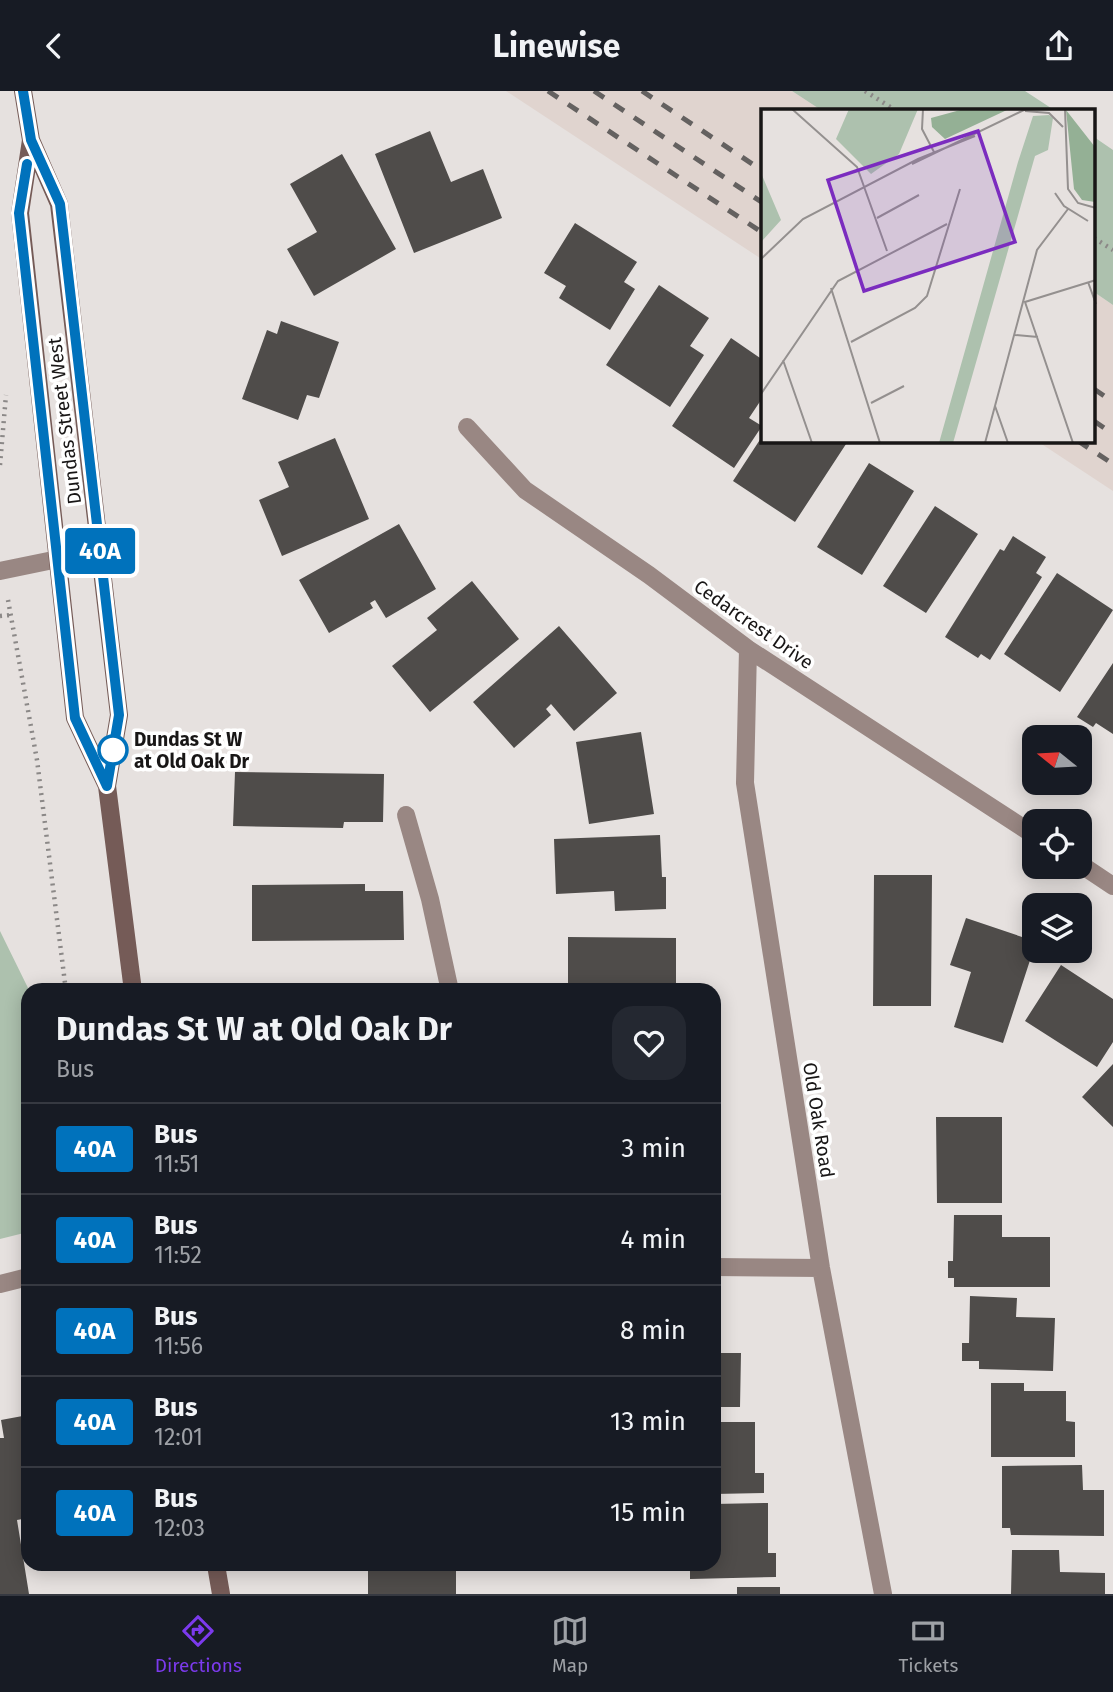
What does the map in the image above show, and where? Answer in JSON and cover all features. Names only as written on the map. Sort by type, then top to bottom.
[{"type":"main road","name":"Dundas Street West","points":[[23,91],[31,140],[60,204],[119,715],[107,786],[132,983]]},
{"type":"main road","name":"Dundas Street West","points":[[31,140],[19,213],[75,718],[107,786]]},
{"type":"main road","points":[[217,1571],[221,1594]]},
{"type":"street","name":"Cedarcrest Drive","points":[[467,427],[526,490],[649,575],[748,649],[1022,827]]},
{"type":"street","points":[[0,571],[58,559]]},
{"type":"street","name":"Old Oak Road","points":[[748,649],[745,783],[821,1268],[883,1594]]},
{"type":"street","points":[[407,815],[430,899],[448,983]]},
{"type":"street","points":[[1092,873],[1113,886]]},
{"type":"street","points":[[721,1267],[821,1268]]},
{"type":"street","points":[[0,1284],[21,1279]]},
{"type":"path","points":[[865,91],[893,109]]},
{"type":"path","points":[[1096,239],[1113,250]]},
{"type":"path","points":[[7,596],[37,759],[65,983]]},
{"type":"path","points":[[0,616],[11,615]]},
{"type":"shaded area","points":[[506,91],[792,91],[819,109],[761,109],[761,259]]},
{"type":"shaded area","points":[[1096,293],[1113,305],[1113,491],[1040,443],[1096,443]]},
{"type":"green space","points":[[792,91],[1025,91],[1052,109],[819,109]]},
{"type":"green space","points":[[1096,138],[1113,150],[1113,305],[1096,293]]},
{"type":"green space","points":[[0,931],[26,983],[21,983],[21,1234],[0,1239]]},
{"type":"building","points":[[430,131],[451,182],[483,169],[502,218],[414,253],[375,154]]},
{"type":"building","points":[[342,154],[396,249],[314,296],[287,249],[317,232],[290,184]]},
{"type":"building","points":[[575,223],[637,262],[624,282],[635,289],[610,330],[559,298],[566,286],[544,273]]},
{"type":"building","points":[[659,285],[709,318],[690,346],[704,355],[670,407],[606,365]]},
{"type":"building","points":[[281,321],[339,342],[319,398],[307,395],[298,420],[242,399],[267,330],[277,334]]},
{"type":"building","points":[[731,338],[761,359],[761,400],[749,418],[761,428],[734,468],[672,426]]},
{"type":"building","points":[[335,438],[369,519],[282,556],[259,500],[289,487],[278,462]]},
{"type":"building","points":[[761,438],[761,443],[774,444],[847,443],[795,522],[733,481]]},
{"type":"building","points":[[869,463],[914,491],[862,575],[817,547]]},
{"type":"building","points":[[935,506],[978,534],[926,613],[883,586]]},
{"type":"building","points":[[399,524],[436,589],[386,618],[375,600],[370,603],[373,608],[329,633],[299,580]]},
{"type":"building","points":[[1013,536],[1046,557],[1036,573],[1042,577],[990,660],[981,654],[978,658],[945,637],[1000,549],[1004,551]]},
{"type":"building","points":[[1057,573],[1113,610],[1060,692],[1004,654]]},
{"type":"building","points":[[472,581],[519,639],[430,712],[392,666],[437,630],[427,618]]},
{"type":"building","points":[[559,626],[617,693],[574,731],[551,704],[546,709],[551,715],[514,748],[473,702]]},
{"type":"building","points":[[1113,663],[1113,734],[1096,723],[1093,727],[1077,717]]},
{"type":"building","points":[[641,732],[654,814],[589,824],[576,742]]},
{"type":"building","points":[[235,772],[384,774],[383,822],[344,822],[343,828],[233,826]]},
{"type":"building","points":[[660,835],[662,877],[666,877],[666,909],[615,911],[614,891],[556,894],[554,839]]},
{"type":"building","points":[[874,875],[932,875],[931,1006],[873,1006]]},
{"type":"building","points":[[365,884],[365,891],[403,891],[404,940],[252,941],[252,885]]},
{"type":"building","points":[[966,918],[1022,937],[1022,963],[1029,963],[1003,1043],[954,1027],[971,972],[950,965]]},
{"type":"building","points":[[568,937],[676,938],[676,983],[568,983]]},
{"type":"building","points":[[1061,965],[1113,999],[1113,1042],[1097,1067],[1025,1021]]},
{"type":"building","points":[[1113,1064],[1113,1127],[1082,1097]]},
{"type":"building","points":[[936,1117],[1002,1117],[1002,1203],[937,1203]]},
{"type":"building","points":[[954,1215],[1002,1215],[1002,1237],[1050,1237],[1050,1287],[954,1287],[954,1278],[948,1278],[948,1261],[953,1261]]},
{"type":"building","points":[[970,1296],[1017,1298],[1016,1317],[1055,1318],[1053,1371],[979,1369],[979,1361],[962,1361],[962,1343],[969,1343]]},
{"type":"building","points":[[721,1353],[741,1353],[740,1407],[721,1407]]},
{"type":"building","points":[[991,1383],[1024,1383],[1024,1391],[1066,1391],[1066,1421],[1075,1422],[1075,1457],[991,1457]]},
{"type":"building","points":[[21,1416],[21,1519],[17,1520],[21,1571],[25,1571],[29,1594],[0,1594],[0,1438],[4,1438],[1,1420]]},
{"type":"building","points":[[721,1422],[755,1422],[755,1473],[764,1473],[764,1493],[721,1494]]},
{"type":"building","points":[[1082,1465],[1083,1490],[1104,1490],[1104,1536],[1011,1535],[1010,1528],[1002,1528],[1002,1466]]},
{"type":"building","points":[[768,1503],[768,1553],[776,1553],[776,1577],[690,1579],[690,1571],[721,1571],[721,1504]]},
{"type":"building","points":[[1012,1550],[1059,1550],[1060,1572],[1105,1573],[1105,1594],[1011,1594]]},
{"type":"building","points":[[368,1571],[456,1571],[456,1594],[368,1594]]},
{"type":"building","points":[[737,1587],[780,1587],[780,1594],[737,1594]]},
{"type":"railway","points":[[548,91],[761,232]]},
{"type":"railway","points":[[594,91],[761,202]]},
{"type":"railway","points":[[642,91],[761,170]]},
{"type":"railway","points":[[1096,390],[1113,402]]},
{"type":"railway","points":[[1096,422],[1113,434]]},
{"type":"railway","points":[[1081,443],[1113,464]]},
{"type":"bus line","name":"40A","points":[[23,91],[31,140],[60,204],[119,715],[107,786],[75,718],[19,213],[27,164]]},
{"type":"place","name":"Dundas St W at Old Oak Dr","points":[[113,750]]}]
